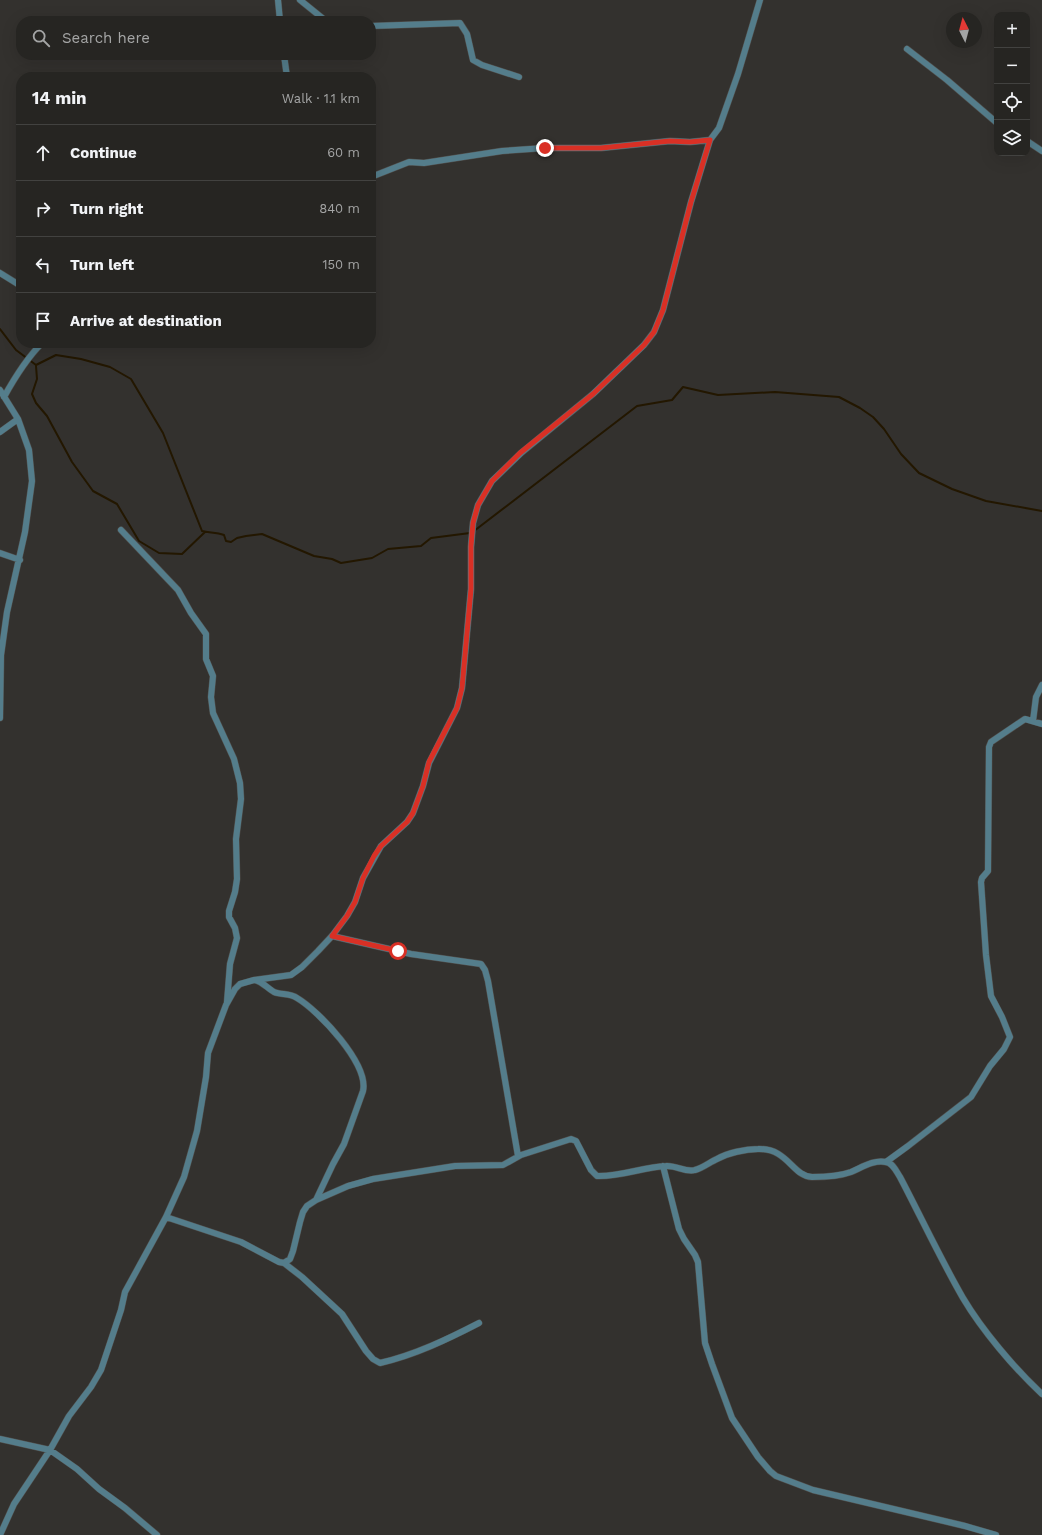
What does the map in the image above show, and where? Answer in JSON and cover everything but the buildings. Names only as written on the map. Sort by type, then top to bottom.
[{"type":"street","points":[[278,0],[280,16]]},
{"type":"street","points":[[300,0],[320,16]]},
{"type":"street","points":[[0,1535],[14,1504],[50,1450],[69,1416],[91,1387],[101,1370],[122,1310],[128,1287],[166,1217],[184,1177],[197,1131],[206,1077],[208,1053],[226,1005],[235,989],[240,984],[254,980],[285,976],[296,972],[332,936],[347,916],[355,902],[363,878],[374,856],[381,846],[407,822],[413,813],[423,786],[429,762],[457,708],[463,680],[471,589],[471,546],[478,505],[492,481],[520,453],[593,394],[644,345],[654,332],[663,310],[691,202],[710,140],[719,128],[738,74],[760,0]]},
{"type":"street","points":[[376,26],[460,23],[467,34],[473,60],[482,65],[519,77]]},
{"type":"street","points":[[907,49],[947,80],[994,120]]},
{"type":"street","points":[[285,60],[286,72]]},
{"type":"street","points":[[376,175],[409,162],[424,163],[490,153],[545,148],[601,148],[670,141],[690,142],[710,140]]},
{"type":"street","points":[[1030,143],[1042,151]]},
{"type":"street","points":[[0,273],[16,283]]},
{"type":"street","points":[[4,397],[17,374],[38,348]]},
{"type":"street","points":[[0,390],[18,420],[29,450],[32,481],[20,560],[8,612],[2,655],[0,718]]},
{"type":"street","points":[[0,432],[18,420]]},
{"type":"street","points":[[120,530],[178,590],[191,613],[206,634],[206,659],[213,676],[211,704],[213,713],[234,759],[239,779],[241,799],[236,839],[237,879],[235,892],[228,911],[229,917],[235,928],[237,938],[230,964],[226,1005]]},
{"type":"street","points":[[0,553],[20,560]]},
{"type":"street","points":[[1033,721],[1036,697],[1042,686]]},
{"type":"street","points":[[284,1263],[290,1259],[303,1212],[307,1206],[316,1200],[348,1186],[373,1179],[455,1166],[503,1164],[518,1156],[571,1139],[576,1141],[591,1170],[597,1176],[663,1166],[693,1171],[728,1154],[759,1148],[770,1149],[781,1154],[806,1176],[827,1176],[850,1172],[874,1163],[886,1162],[971,1097],[990,1066],[1004,1049],[1010,1037],[991,996],[986,955],[981,882],[982,878],[988,871],[988,746],[991,742],[1025,719],[1042,724]]},
{"type":"street","points":[[332,936],[411,954],[481,964],[485,970],[488,981],[518,1156]]},
{"type":"street","points":[[254,980],[260,981],[275,992],[297,997],[315,1012],[346,1046],[360,1068],[364,1082],[363,1091],[344,1144],[316,1200]]},
{"type":"street","points":[[886,1162],[894,1167],[900,1177],[941,1259],[966,1303],[995,1342],[1042,1394]]},
{"type":"street","points":[[663,1166],[679,1229],[684,1239],[694,1251],[698,1262],[705,1343],[712,1364],[732,1418],[764,1464],[776,1476],[813,1490],[966,1526],[996,1535]]},
{"type":"street","points":[[166,1217],[241,1242],[279,1262],[284,1263],[302,1277],[342,1314],[366,1351],[373,1359],[380,1363],[430,1346],[479,1323]]},
{"type":"street","points":[[0,1439],[50,1450],[77,1469],[99,1489],[125,1508],[157,1535]]},
{"type":"waterway","points":[[0,329],[16,350],[36,365],[56,355],[81,359],[110,367],[131,379],[163,433],[202,531],[224,535],[226,541],[231,542],[237,538],[262,534],[314,556],[332,559],[341,563],[372,558],[388,549],[421,546],[431,538],[470,533]]},
{"type":"waterway","points":[[36,366],[37,379],[32,394],[36,403],[47,416],[72,462],[93,491],[117,504],[139,541],[159,553],[182,554],[205,532]]},
{"type":"waterway","points":[[474,531],[637,406],[672,400],[683,387],[718,395],[775,392],[839,397],[873,417],[884,429],[901,454],[919,473],[952,489],[986,501],[1042,511]]},
{"type":"route","points":[[398,951],[332,936],[347,916],[355,902],[363,878],[374,856],[381,846],[407,822],[413,813],[423,786],[429,762],[457,708],[462,688],[471,589],[471,546],[473,523],[478,505],[492,481],[520,453],[593,394],[644,345],[654,332],[663,310],[678,249],[710,140],[690,142],[670,141],[601,148],[545,148]]}]
